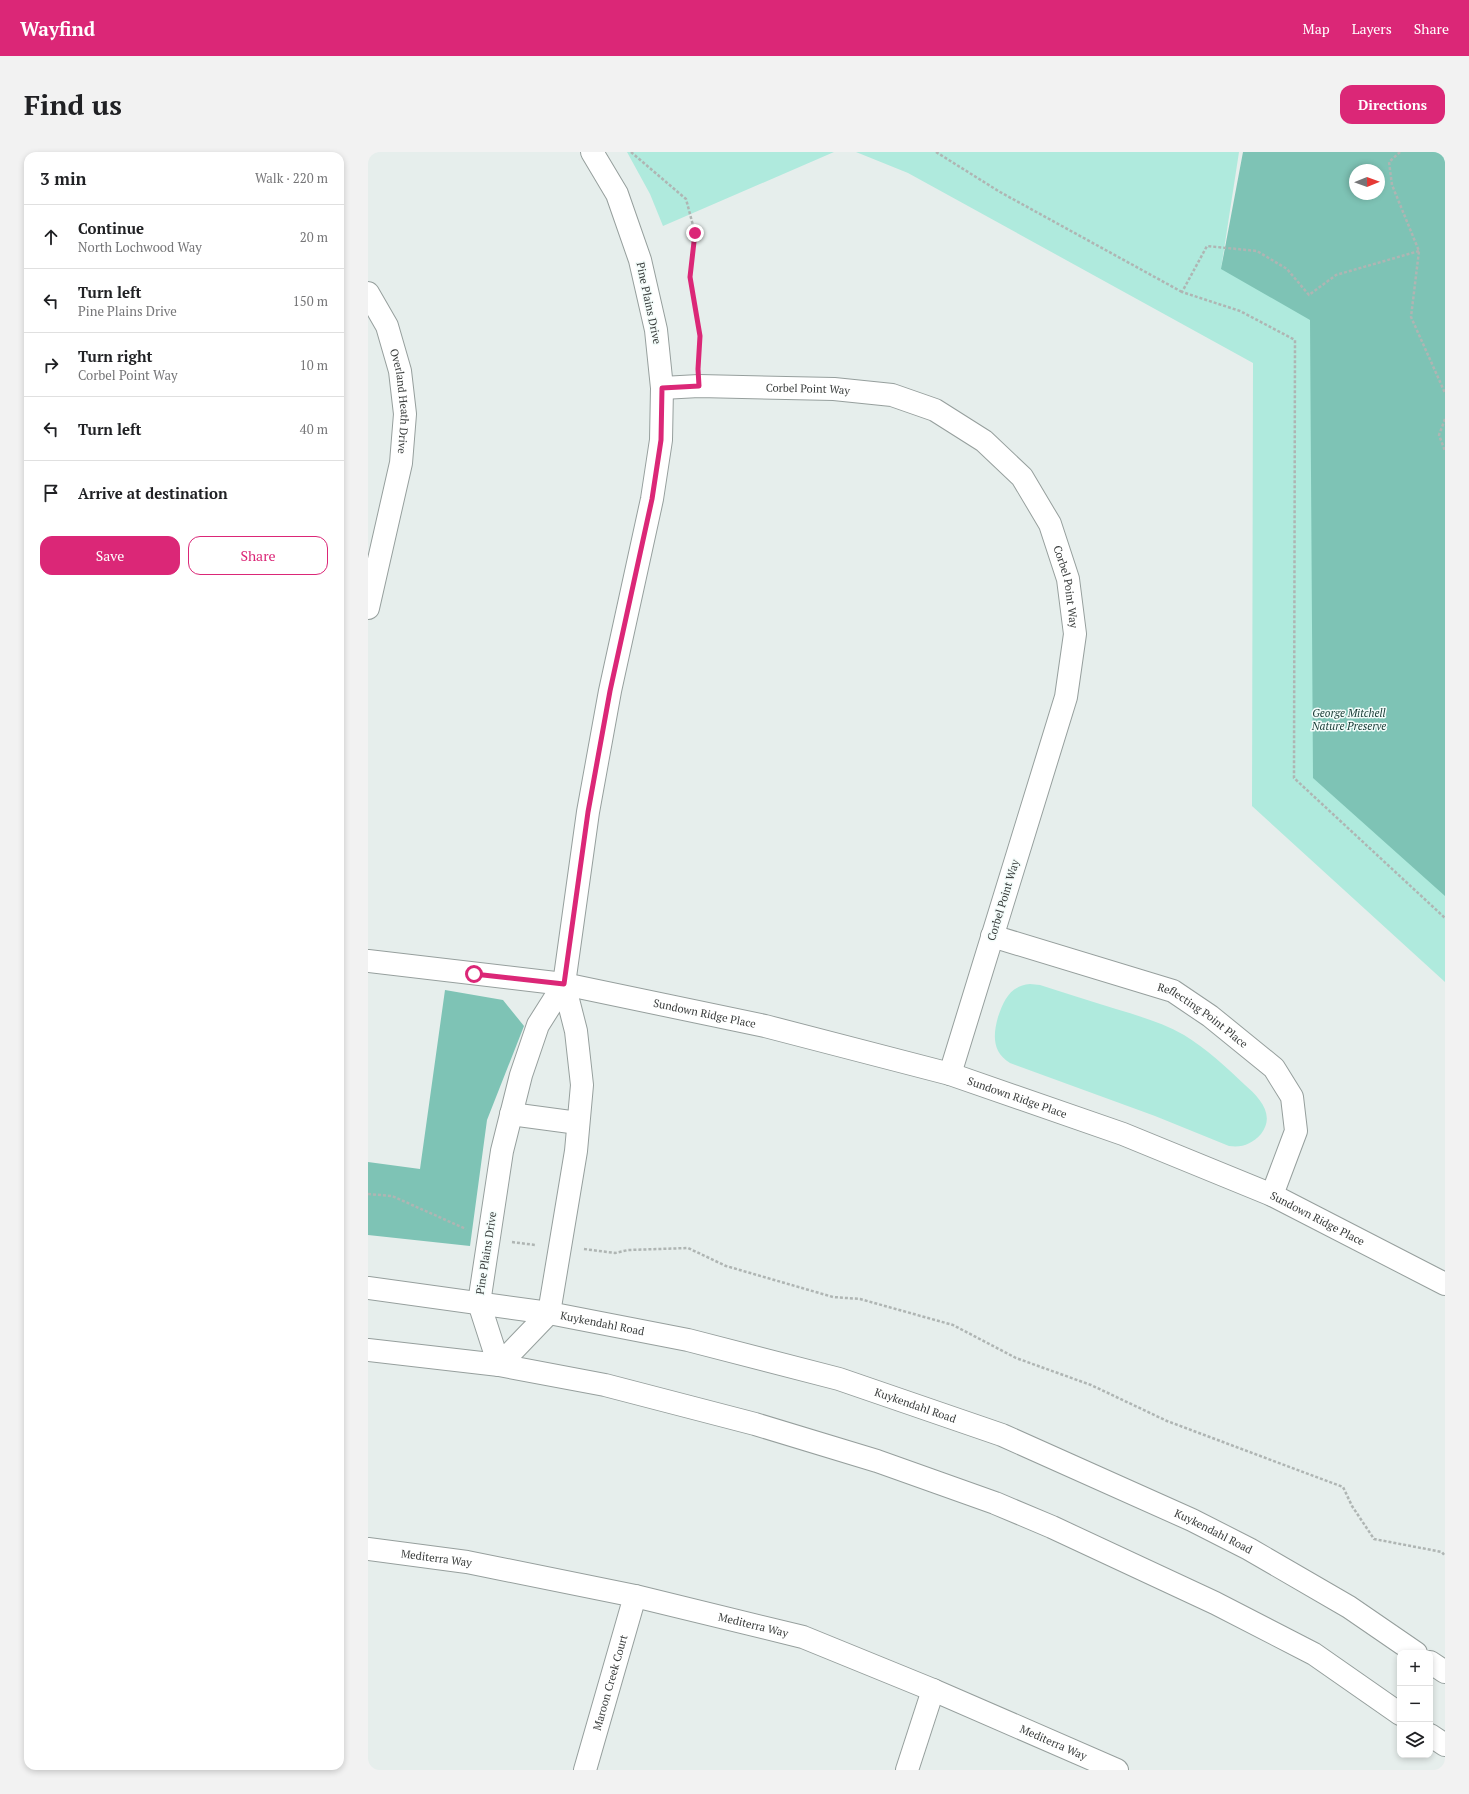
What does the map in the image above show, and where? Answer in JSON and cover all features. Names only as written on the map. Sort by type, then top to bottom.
[{"type":"street","name":"Pine Plains Drive","points":[[549,1313],[576,1151],[582,1085],[576,1031],[564,984],[588,812],[608,698],[652,499],[661,440],[662,388],[656,330],[640,260],[617,194],[592,152]]},
{"type":"street","name":"Overland Heath Drive","points":[[368,292],[387,326],[400,371],[406,414],[401,463],[370,586],[368,608]]},
{"type":"street","name":"Corbel Point Way","points":[[662,388],[699,386],[834,389],[892,395],[935,410],[984,441],[1022,477],[1050,524],[1068,579],[1075,634],[1066,697],[950,1074]]},
{"type":"street","name":"Reflecting Point Place","points":[[992,936],[1173,991],[1210,1016],[1274,1068],[1292,1098],[1296,1131],[1272,1195]]},
{"type":"street","name":"Sundown Ridge Place","points":[[368,961],[564,984],[765,1026],[950,1074],[1123,1134],[1272,1195],[1445,1284]]},
{"type":"street","name":"Pine Plains Drive","points":[[499,1366],[479,1303],[502,1151],[521,1075],[538,1025],[564,984]]},
{"type":"street","points":[[511,1114],[578,1123]]},
{"type":"street","name":"Kuykendahl Road","points":[[368,1288],[549,1313],[688,1340],[839,1379],[1002,1435],[1192,1520],[1250,1549],[1349,1607],[1412,1650]]},
{"type":"street","points":[[499,1366],[549,1313]]},
{"type":"street","points":[[368,1350],[499,1366],[604,1385],[755,1424],[877,1461],[995,1503],[1126,1560],[1314,1654],[1397,1712]]},
{"type":"street","name":"Mediterra Way","points":[[368,1549],[467,1562],[635,1596],[803,1637],[933,1690],[1117,1770]]},
{"type":"street","name":"Maroon Creek Court","points":[[585,1770],[635,1596]]},
{"type":"street","points":[[1433,1664],[1445,1672]]},
{"type":"street","points":[[907,1770],[933,1690]]},
{"type":"street","points":[[1433,1737],[1445,1745]]},
{"type":"path","points":[[631,152],[686,199],[695,233],[690,277],[700,336],[698,369],[699,386]]},
{"type":"path","points":[[936,152],[1000,192],[1182,292],[1240,311],[1295,340],[1294,778],[1445,918]]},
{"type":"path","points":[[1400,152],[1389,162],[1392,185],[1419,251],[1411,317],[1445,393]]},
{"type":"path","points":[[1182,292],[1207,246],[1257,251],[1286,269],[1309,295],[1336,275],[1419,251]]},
{"type":"path","points":[[1445,418],[1439,435],[1445,451]]},
{"type":"path","points":[[368,1194],[392,1196],[439,1216],[488,1240],[615,1253],[628,1250],[688,1248],[726,1266],[741,1271],[833,1297],[860,1299],[953,1325],[1016,1358],[1091,1384],[1167,1421],[1342,1487],[1352,1506],[1374,1539],[1442,1552],[1445,1556]]},
{"type":"green space","points":[[627,152],[834,152],[663,226],[650,194]]},
{"type":"green space","name":"George Mitchell Nature Preserve","points":[[856,152],[1239,152],[1221,269],[1246,152],[1445,152],[1445,982],[1252,806],[1253,363],[908,173]]},
{"type":"green space","name":"George Mitchell Nature Preserve","points":[[1243,152],[1445,152],[1445,896],[1313,778],[1310,320],[1221,269]]},
{"type":"green space","points":[[1030,984],[1040,985],[1151,1020],[1192,1040],[1208,1052],[1256,1095],[1264,1107],[1267,1120],[1261,1134],[1246,1144],[1229,1146],[1155,1116],[1010,1063],[1000,1054],[995,1043],[995,1030],[998,1017],[1005,1000],[1009,995],[1017,988]]},
{"type":"green space","points":[[445,990],[503,1000],[524,1026],[487,1120],[470,1246],[368,1235],[368,1162],[420,1169]]},
{"type":"route","points":[[474,974],[564,984],[588,812],[624,622],[652,499],[661,440],[662,388],[699,386],[698,369],[700,336],[690,277],[695,233]]}]
